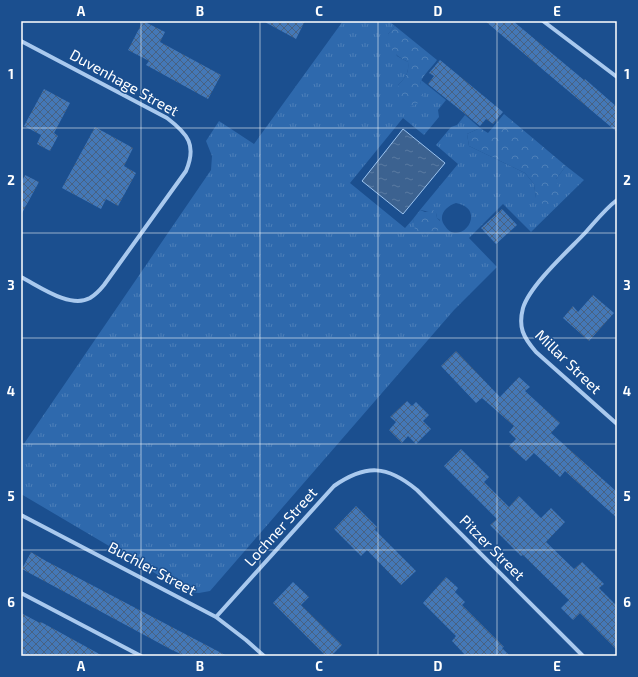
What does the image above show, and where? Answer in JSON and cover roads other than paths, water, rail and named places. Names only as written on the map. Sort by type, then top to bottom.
[{"type":"street","points":[[542,21],[617,78]]},
{"type":"street","name":"Duvenhage Street","points":[[21,41],[167,118],[180,128],[187,136],[192,148],[190,161],[186,171],[104,285],[90,299],[80,301],[68,300],[57,296],[21,277]]},
{"type":"street","name":"Millar Street","points":[[617,200],[538,282],[524,307],[521,319],[522,333],[536,352],[617,424]]},
{"type":"street","name":"Lochner Street","points":[[216,617],[334,486],[348,476],[360,472],[375,470]]},
{"type":"street","name":"Pitzer Street","points":[[375,470],[388,472],[403,478],[417,490],[583,656]]},
{"type":"street","name":"Buchler Street","points":[[21,515],[216,617],[264,656]]},
{"type":"street","points":[[21,593],[140,656]]},
{"type":"water","points":[[403,129],[445,163],[403,214],[362,181]]}]
